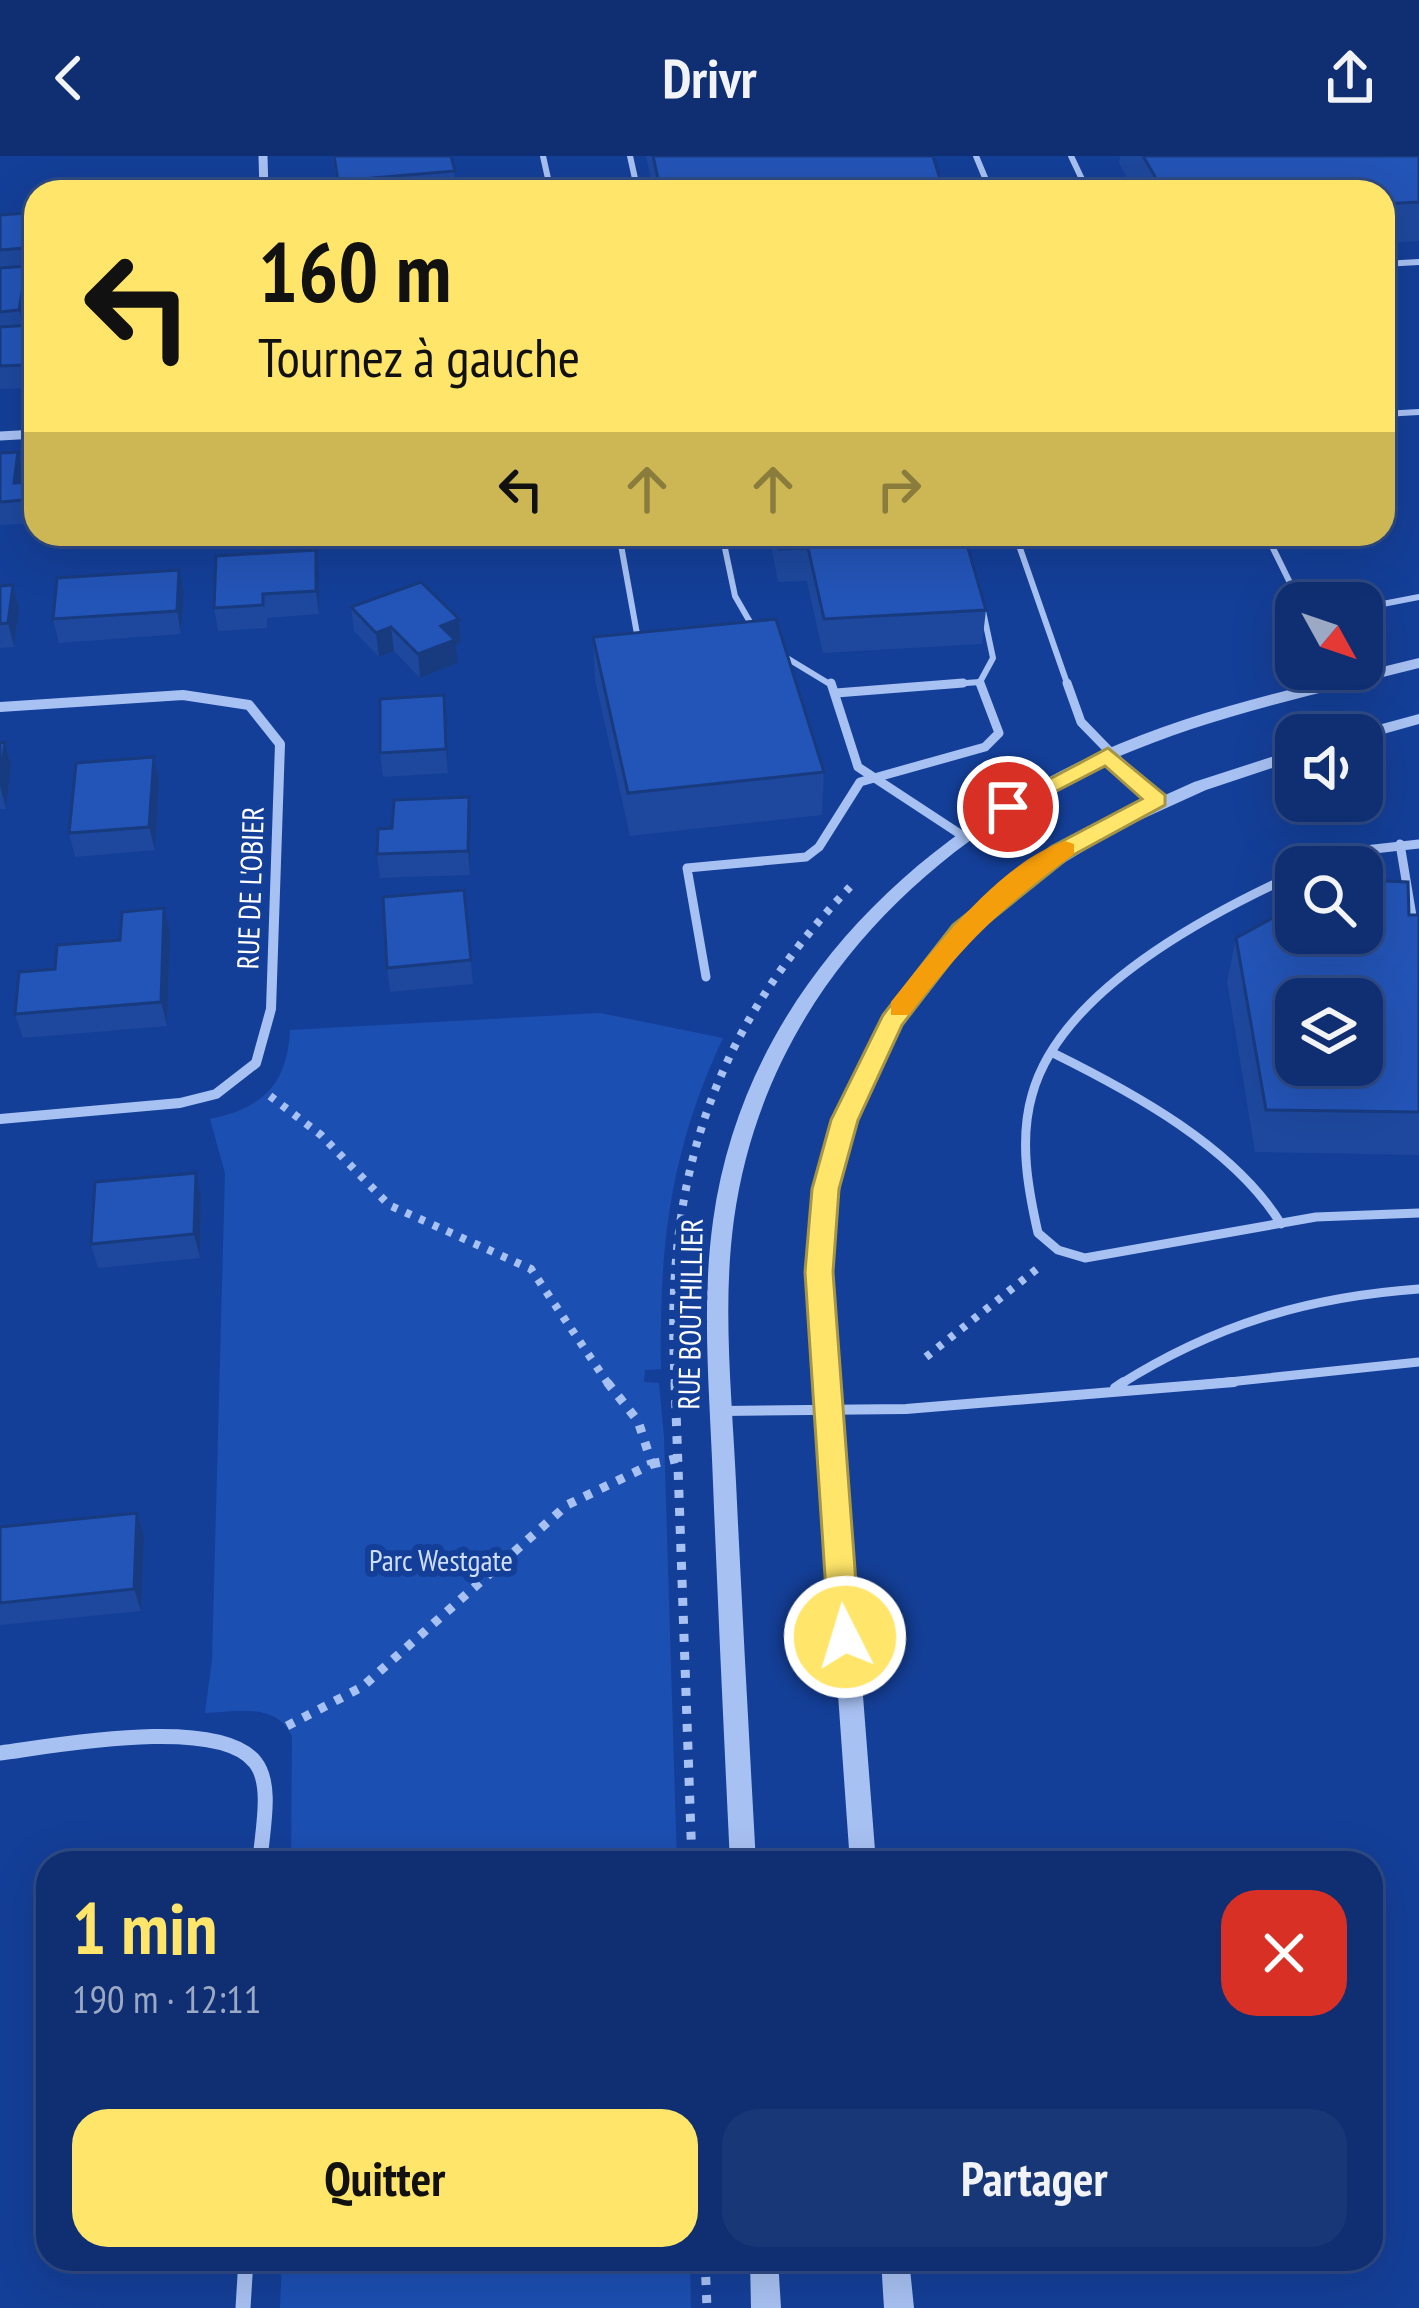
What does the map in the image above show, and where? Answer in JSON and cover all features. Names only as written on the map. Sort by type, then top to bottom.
[{"type":"street","name":"RUE BOUTHILLIER","points":[[742,1851],[719,1288],[724,1214],[739,1142],[765,1066],[797,1007],[854,931],[963,836],[1108,755],[1419,663]]},
{"type":"street","name":"RUE DE L'OBIER","points":[[0,707],[183,695],[249,705],[280,744],[271,1009],[256,1063],[215,1094],[180,1103],[0,1119]]},
{"type":"street","points":[[1383,729],[1419,718]]},
{"type":"street","points":[[862,1851],[819,1272],[826,1189],[844,1120],[875,1049],[929,965],[998,896],[1092,833],[1157,800],[1275,761]]},
{"type":"street","points":[[0,1753],[147,1739],[232,1746],[252,1757],[261,1777],[260,1851]]},
{"type":"street","points":[[243,2308],[245,2271]]},
{"type":"street","points":[[764,2271],[766,2308]]},
{"type":"street","points":[[896,2271],[899,2308]]},
{"type":"lane","points":[[621,546],[641,655]]},
{"type":"lane","points":[[724,546],[734,596],[761,644],[824,677],[836,693],[852,757],[870,776],[963,836]]},
{"type":"lane","points":[[1019,546],[1081,722],[1108,755],[1157,800]]},
{"type":"lane","points":[[1272,546],[1290,582]]},
{"type":"lane","points":[[836,693],[980,682],[989,674],[994,647],[977,590]]},
{"type":"lane","points":[[1383,604],[1419,597]]},
{"type":"lane","points":[[706,977],[687,868],[806,856],[819,848],[850,792],[870,776],[974,751],[996,740],[998,724],[980,682]]},
{"type":"lane","points":[[1400,844],[1416,940]]},
{"type":"lane","points":[[1383,846],[1419,844]]},
{"type":"lane","points":[[1275,883],[1212,911],[1144,954],[1087,1009],[1053,1053],[1032,1094],[1029,1122],[1035,1222],[1045,1242],[1075,1257],[1099,1257],[1353,1213],[1419,1213]]},
{"type":"lane","points":[[1053,1053],[1087,1068],[1250,1182],[1275,1206],[1281,1224]]},
{"type":"lane","points":[[1114,1388],[1182,1343],[1251,1316],[1313,1300],[1419,1288]]},
{"type":"lane","points":[[722,1412],[826,1411],[1210,1385],[1419,1362]]},
{"type":"path","points":[[270,1096],[321,1135],[389,1204],[464,1243],[531,1269],[587,1358],[638,1421],[652,1464]]},
{"type":"path","points":[[926,1357],[1015,1289]]},
{"type":"path","points":[[287,1726],[362,1687],[567,1505],[652,1464],[679,1458]]},
{"type":"path","points":[[705,2271],[706,2308]]},
{"type":"green space","name":"Parc Westgate","points":[[600,1013],[723,1038],[691,1120],[671,1199],[662,1281],[661,1369],[645,1370],[644,1382],[659,1383],[664,1437],[677,1851],[291,1851],[292,1736],[285,1725],[266,1714],[205,1713],[212,1660],[225,1173],[210,1119],[244,1108],[268,1091],[284,1066],[290,1030]]},
{"type":"green space","points":[[282,2271],[690,2271],[691,2308],[280,2308]]},
{"type":"building","points":[[334,156],[451,156],[455,171],[350,180],[338,180]]},
{"type":"building","points":[[653,156],[933,156],[940,180],[658,180]]},
{"type":"building","points":[[1143,156],[1419,156],[1419,202],[1395,203],[1395,180],[1157,180]]},
{"type":"building","points":[[24,213],[24,248],[0,250],[0,215]]},
{"type":"building","points":[[24,266],[19,310],[0,312],[0,268]]},
{"type":"building","points":[[24,325],[24,365],[0,366],[0,327]]},
{"type":"building","points":[[18,452],[14,483],[24,483],[24,500],[0,502],[0,453]]},
{"type":"building","points":[[778,546],[967,546],[986,610],[824,619],[808,548]]},
{"type":"building","points":[[316,550],[316,591],[263,594],[263,605],[214,608],[216,556]]},
{"type":"building","points":[[179,570],[177,611],[53,619],[57,578]]},
{"type":"building","points":[[421,582],[459,619],[441,626],[455,640],[418,654],[391,627],[376,633],[351,607]]},
{"type":"building","points":[[13,585],[8,623],[0,624],[0,586]]},
{"type":"building","points":[[776,619],[824,772],[628,793],[593,637]]},
{"type":"building","points":[[444,695],[446,749],[380,753],[380,699]]},
{"type":"building","points":[[5,742],[0,782],[0,743]]},
{"type":"building","points":[[154,757],[149,827],[69,833],[76,763]]},
{"type":"building","points":[[469,797],[468,851],[377,854],[378,829],[392,828],[394,800]]},
{"type":"building","points":[[1383,881],[1408,882],[1409,915],[1419,915],[1419,1112],[1266,1110],[1236,938],[1275,917],[1275,954],[1383,954]]},
{"type":"building","points":[[464,890],[471,960],[387,968],[383,897]]},
{"type":"building","points":[[164,908],[161,1002],[15,1014],[19,972],[55,969],[57,945],[120,940],[122,912]]},
{"type":"building","points":[[196,1173],[194,1234],[91,1244],[95,1182]]},
{"type":"building","points":[[137,1513],[134,1589],[0,1603],[0,1527]]},
{"type":"slow traffic","points":[[900,1008],[929,965],[961,931],[998,896],[1065,849]]},
{"type":"route","points":[[845,1637],[819,1272],[826,1189],[844,1120],[892,1021],[929,965],[961,931],[998,896],[1059,853],[1157,800],[1108,755],[1008,807]]}]
